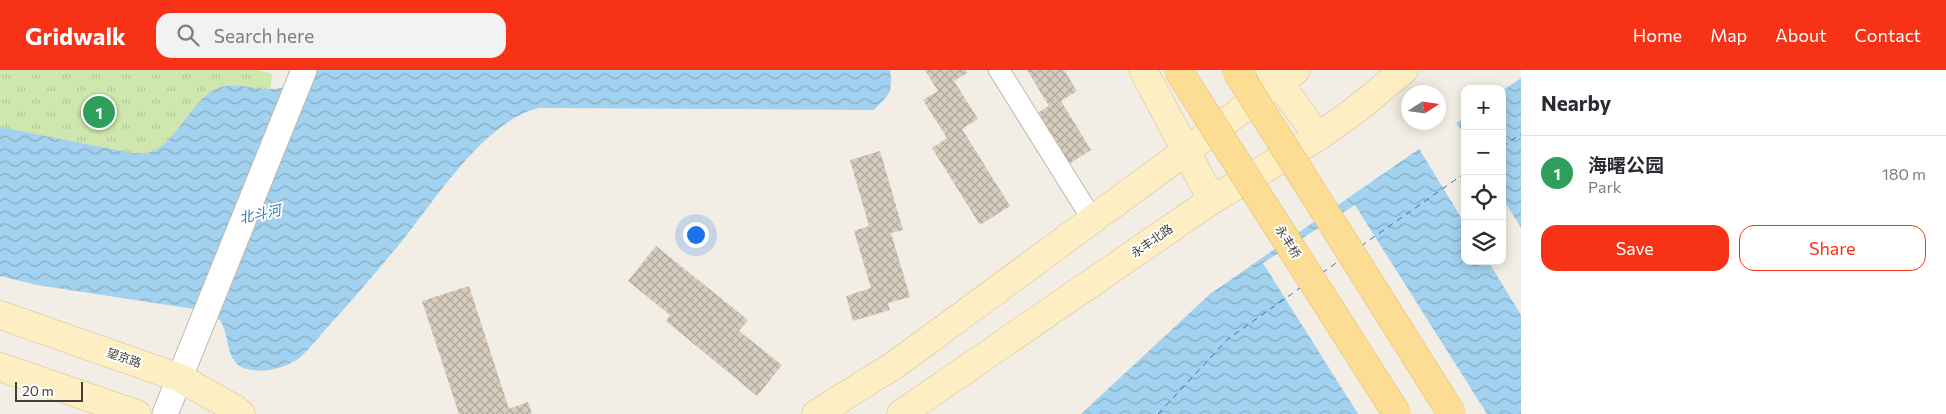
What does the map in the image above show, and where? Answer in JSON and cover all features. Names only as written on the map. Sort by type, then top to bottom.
[{"type":"main road","points":[[1143,70],[1212,200]]},
{"type":"main road","name":"永丰桥","points":[[1178,70],[1397,414]]},
{"type":"main road","points":[[1236,70],[1452,414]]},
{"type":"main road","name":"永丰北路","points":[[901,414],[1212,200],[1318,137],[1357,109],[1404,70]]},
{"type":"main road","points":[[816,414],[896,364],[1186,150],[1282,74],[1318,137]]},
{"type":"main road","name":"望京路","points":[[0,315],[180,378],[241,414]]},
{"type":"main road","points":[[0,367],[137,414]]},
{"type":"street","points":[[165,414],[304,70]]},
{"type":"street","points":[[999,70],[1092,219]]},
{"type":"green space","points":[[0,70],[258,70],[272,74],[270,93],[150,161],[0,132]]},
{"type":"water","name":"北斗河","points":[[314,70],[890,70],[891,84],[889,93],[874,110],[539,108],[520,115],[500,128],[464,163],[446,183],[403,240],[304,353],[290,364],[272,370],[259,371],[238,365],[233,358],[222,324],[216,316],[207,311],[37,285],[0,276],[0,127],[131,153],[148,153],[166,142],[204,97],[220,87],[238,86],[275,89],[288,86]]},
{"type":"water","points":[[1521,78],[1521,414],[1081,414],[1210,294],[1461,120],[1461,265],[1506,265],[1506,88]]},
{"type":"pier","points":[[1455,121],[1461,130],[1461,217],[1418,147],[1442,130],[1446,130],[1446,127]]},
{"type":"pier","points":[[1506,204],[1521,228],[1521,315],[1490,265],[1506,265]]},
{"type":"pier","points":[[1355,205],[1487,414],[1358,414],[1263,263]]},
{"type":"building","points":[[925,70],[966,70],[967,73],[954,81],[978,119],[962,129],[1010,206],[980,225],[932,148],[947,138],[923,100],[938,91]]},
{"type":"building","points":[[1027,70],[1064,70],[1077,91],[1061,101],[1091,150],[1067,165],[1036,114],[1049,106]]},
{"type":"building","points":[[880,151],[903,230],[891,233],[910,297],[888,303],[890,310],[853,321],[846,296],[871,288],[854,231],[869,226],[850,160]]},
{"type":"building","points":[[656,246],[748,320],[739,331],[782,365],[757,396],[666,321],[670,315],[628,281]]},
{"type":"building","points":[[469,286],[509,409],[528,402],[532,414],[459,414],[422,301]]},
{"type":"ferry route","points":[[1506,144],[1521,134]]},
{"type":"ferry route","points":[[1361,246],[1462,175]]},
{"type":"ferry route","points":[[1322,273],[1339,261]]},
{"type":"ferry route","points":[[1158,414],[1228,339],[1300,288]]},
{"type":"place","name":"海曙公园","points":[[99,112]]}]
